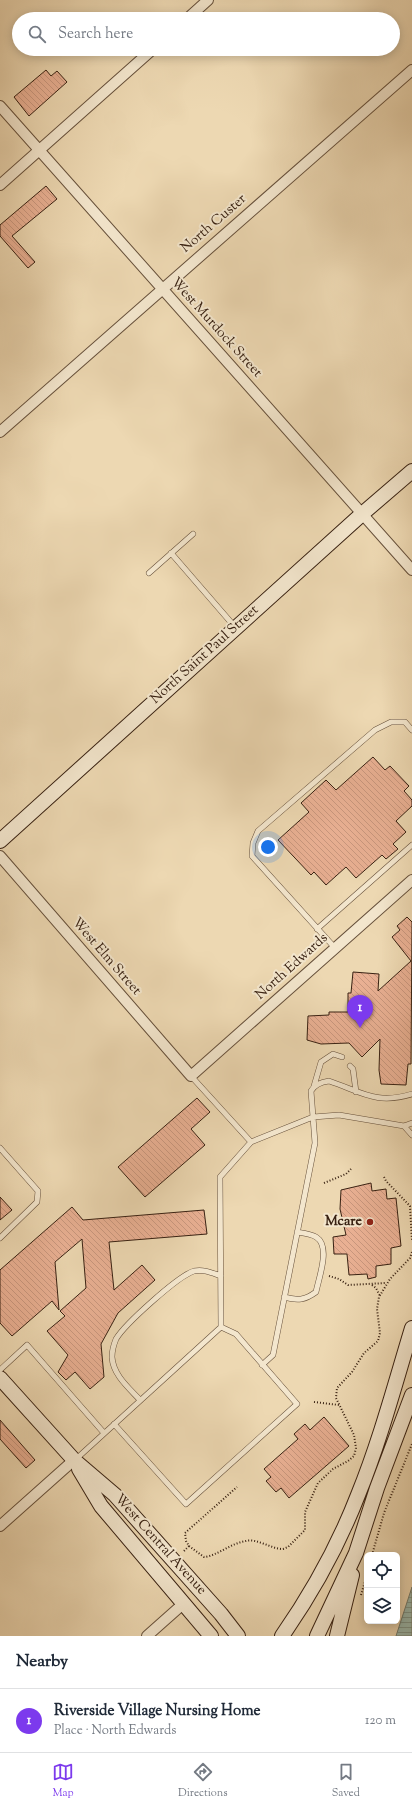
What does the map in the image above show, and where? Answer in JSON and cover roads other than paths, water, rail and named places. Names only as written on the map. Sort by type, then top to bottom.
[{"type":"main road","name":"North Saint Paul Street","points":[[0,841],[362,514],[412,471]]},
{"type":"main road","points":[[282,1636],[324,1567],[358,1495],[372,1456],[412,1328]]},
{"type":"main road","name":"West Central Avenue","points":[[0,1378],[74,1460],[115,1495],[221,1614],[238,1636]]},
{"type":"main road","points":[[337,1636],[346,1603],[356,1553],[377,1488],[412,1395]]},
{"type":"main road","name":"West Central Avenue","points":[[74,1460],[101,1506],[211,1636]]},
{"type":"main road","points":[[317,1636],[356,1553]]},
{"type":"street","points":[[195,12],[208,0]]},
{"type":"street","points":[[0,185],[145,56]]},
{"type":"street","name":"North Custer","points":[[0,432],[162,288],[412,70]]},
{"type":"street","name":"West Murdock Street","points":[[0,106],[412,570]]},
{"type":"street","name":"West Elm Street","points":[[0,856],[191,1076]]},
{"type":"street","name":"North Edwards","points":[[191,1076],[412,880]]},
{"type":"street","points":[[0,1526],[74,1460]]},
{"type":"street","points":[[147,1636],[183,1604]]},
{"type":"lane","points":[[148,573],[193,534]]},
{"type":"lane","points":[[171,553],[236,628]]},
{"type":"lane","points":[[335,948],[252,856],[253,843],[258,831],[375,730],[391,722],[405,722],[412,730]]},
{"type":"lane","points":[[317,929],[412,845]]},
{"type":"lane","points":[[262,1365],[273,1355],[315,1143],[310,1096],[321,1062],[333,1054],[342,1057]]},
{"type":"lane","points":[[350,1066],[353,1069],[356,1092]]},
{"type":"lane","points":[[191,1076],[251,1142]]},
{"type":"lane","points":[[314,1086],[322,1082],[329,1081],[356,1092],[389,1100],[412,1094]]},
{"type":"lane","points":[[74,1460],[221,1327],[220,1177],[251,1142],[313,1117],[339,1115],[404,1126],[412,1123]]},
{"type":"lane","points":[[404,1126],[412,1135]]},
{"type":"lane","points":[[0,1148],[38,1191],[37,1202],[0,1238]]},
{"type":"lane","points":[[284,1297],[296,1300],[306,1300],[316,1292],[325,1250],[322,1243],[315,1236],[297,1232]]},
{"type":"lane","points":[[140,1400],[118,1375],[112,1357],[115,1340],[132,1319],[179,1279],[190,1273],[202,1270],[221,1276]]},
{"type":"lane","points":[[114,1424],[186,1504],[297,1404],[236,1334],[221,1327]]},
{"type":"lane","points":[[0,1370],[27,1345],[104,1433]]},
{"type":"water","points":[[412,1587],[412,1636],[396,1636]]},
{"type":"place","name":"Riverside Village Nursing Home","points":[[360,1028]]},
{"type":"place","name":"Mcare","points":[[370,1222]]}]
